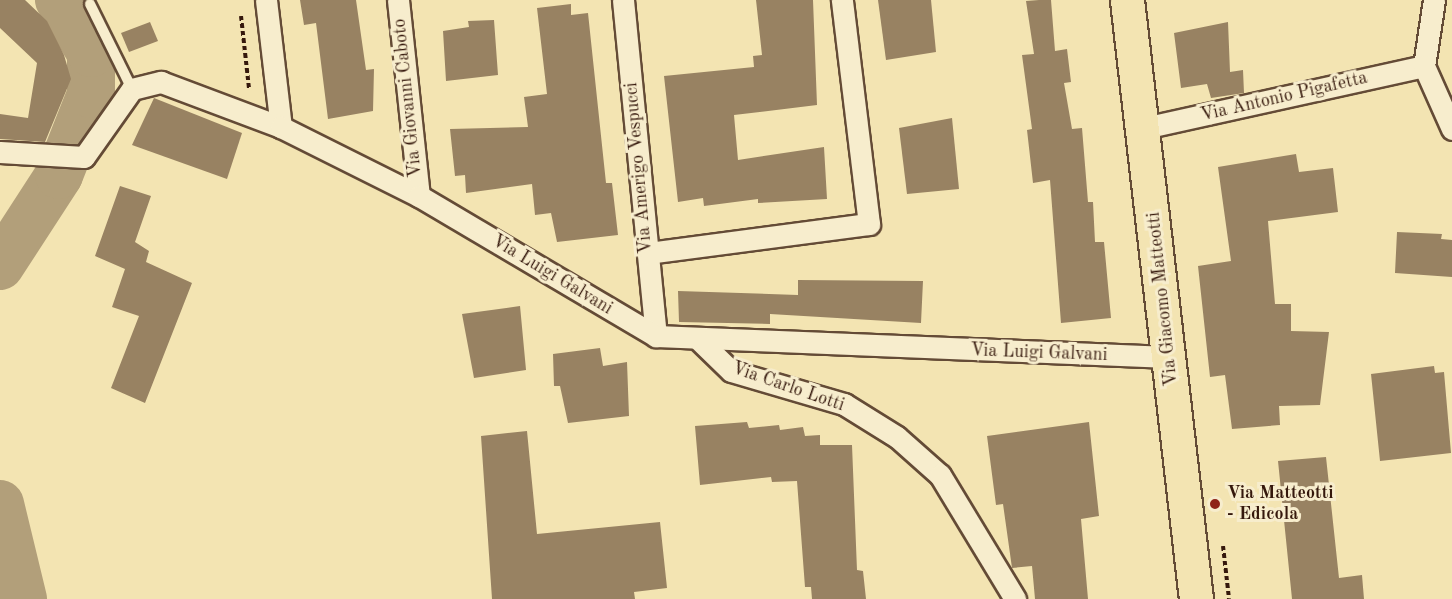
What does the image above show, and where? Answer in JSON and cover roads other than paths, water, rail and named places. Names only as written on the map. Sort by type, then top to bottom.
[{"type":"main road","name":"Via Giacomo Matteotti","points":[[1127,0],[1144,128],[1196,599]]},
{"type":"street","points":[[266,0],[281,127]]},
{"type":"street","name":"Via Giovanni Caboto","points":[[398,0],[419,196]]},
{"type":"street","name":"Via Amerigo Vespucci","points":[[623,0],[656,336]]},
{"type":"street","points":[[648,253],[869,224],[842,0]]},
{"type":"street","points":[[1434,0],[1424,66],[1452,129]]},
{"type":"street","name":"Via Antonio Pigafetta","points":[[1144,128],[1424,66]]},
{"type":"street","name":"Via Luigi Galvani","points":[[132,89],[161,82],[281,127],[419,196],[656,336],[1169,357]]},
{"type":"street","points":[[0,152],[84,157],[132,89]]},
{"type":"street","name":"Via Carlo Lotti","points":[[697,338],[731,372],[844,404],[897,437],[940,475],[1015,599]]},
{"type":"lane","points":[[90,4],[132,89]]},
{"type":"waterway","points":[[0,266],[59,175],[91,94],[91,53],[59,0]]},
{"type":"waterway","points":[[0,504],[23,599]]},
{"type":"place","name":"Via Matteotti - Edicola","points":[[1215,504]]}]
